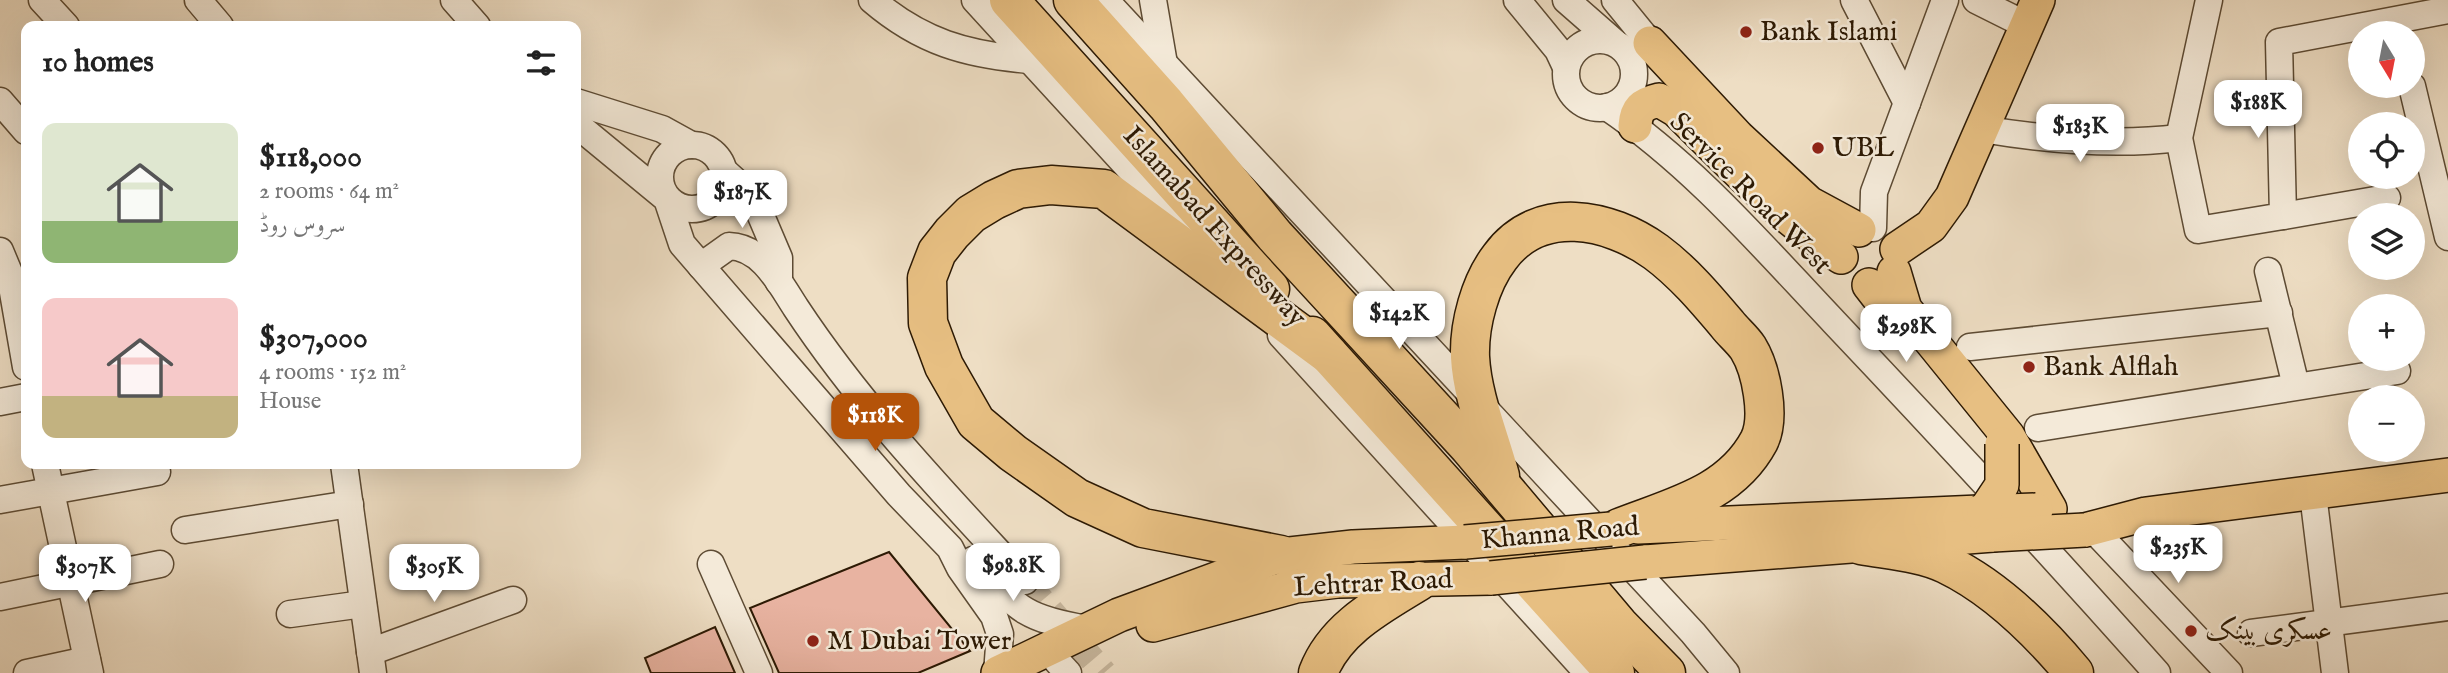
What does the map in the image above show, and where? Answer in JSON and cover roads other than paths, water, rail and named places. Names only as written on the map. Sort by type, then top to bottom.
[{"type":"highway","name":"Islamabad Expressway","points":[[1009,0],[1615,673]]},
{"type":"highway","name":"Islamabad Expressway","points":[[1073,0],[1166,104],[1275,236],[1503,487],[1619,625],[1666,673]]},
{"type":"highway","points":[[1281,555],[1143,528],[1077,498],[1013,453],[976,422],[944,366],[928,323],[927,278],[937,252],[952,233],[971,215],[1018,189],[1051,185],[1104,188],[1329,355]]},
{"type":"highway","points":[[1503,487],[1472,378],[1470,355],[1482,290],[1491,269],[1505,249],[1527,233],[1549,222],[1585,221],[1608,227],[1656,253],[1691,282],[1748,349],[1761,391],[1764,420],[1760,438],[1737,473],[1723,485],[1704,496],[1615,528]]},
{"type":"highway","points":[[1861,545],[1945,564],[1993,595],[2045,638],[2074,673]]},
{"type":"highway","points":[[1318,673],[1324,657],[1348,630],[1369,611],[1419,581]]},
{"type":"highway","points":[[1580,633],[1588,673]]},
{"type":"main road","points":[[1875,251],[1927,205],[1946,177],[2023,6]]},
{"type":"main road","points":[[1635,126],[1636,114],[1648,103],[1659,100],[1676,110],[1761,194],[1802,230],[1875,251],[1931,226],[1944,210],[1982,129],[2023,6]]},
{"type":"main road","points":[[1632,47],[1738,137],[1809,203],[1875,251],[2002,444],[2002,485],[1986,520]]},
{"type":"main road","points":[[1875,251],[1905,309],[2074,519]]},
{"type":"main road","name":"Khanna Road","points":[[997,673],[1087,629],[1281,555],[1353,547],[1465,542],[1615,528],[2074,519],[2146,514],[2313,494],[2447,482]]},
{"type":"main road","name":"Khanna Road","points":[[1644,562],[1861,545],[1986,520]]},
{"type":"main road","name":"Lehtrar Road","points":[[1052,669],[1087,646],[1259,593],[1338,581],[1491,578],[1644,562]]},
{"type":"street","points":[[43,0],[62,21]]},
{"type":"street","points":[[198,0],[216,21]]},
{"type":"street","points":[[454,0],[473,21]]},
{"type":"street","points":[[872,0],[928,39],[986,55],[1030,60]]},
{"type":"street","points":[[975,0],[1588,673]]},
{"type":"street","points":[[1105,0],[1684,623],[1726,673]]},
{"type":"street","points":[[1153,0],[1164,64]]},
{"type":"street","points":[[1517,0],[1558,50],[1566,67],[1569,89],[1576,98],[1585,104],[1607,107],[1626,97],[1632,88],[1632,47],[1623,2]]},
{"type":"street","points":[[1566,0],[1632,47]]},
{"type":"street","points":[[1854,0],[1907,103]]},
{"type":"street","points":[[1875,251],[1874,192],[1945,0]]},
{"type":"street","points":[[1976,0],[2023,6]]},
{"type":"street","points":[[2209,0],[2179,138],[2198,230],[2387,198]]},
{"type":"street","points":[[2283,216],[2279,42],[2448,10]]},
{"type":"street","points":[[2401,21],[2448,10]]},
{"type":"street","points":[[1566,67],[1570,58],[1584,43],[1605,39],[1632,47]]},
{"type":"street","points":[[2415,98],[2448,237]]},
{"type":"street","points":[[0,101],[21,125]]},
{"type":"street","points":[[581,104],[662,130],[691,145],[706,148],[718,158],[724,171],[753,197],[779,258],[779,282]]},
{"type":"street","name":"Service Road West","points":[[1607,107],[1685,167],[1753,236],[1960,454],[2157,673]]},
{"type":"street","points":[[581,128],[679,207],[692,210],[706,206],[720,191],[724,171]]},
{"type":"street","points":[[1982,129],[2045,140],[2146,142],[2179,138]]},
{"type":"street","points":[[691,145],[671,153],[660,171],[660,186],[682,244],[899,495],[950,548],[960,568],[994,616],[1000,634],[997,673]]},
{"type":"street","points":[[701,267],[729,246],[742,246],[755,253],[779,282],[826,353],[887,431],[1025,581]]},
{"type":"street","points":[[0,251],[10,275],[21,338]]},
{"type":"street","points":[[2268,271],[2296,386]]},
{"type":"street","points":[[1970,347],[2279,313]]},
{"type":"street","points":[[2038,428],[2397,371]]},
{"type":"street","points":[[0,402],[21,398]]},
{"type":"street","points":[[27,673],[89,667],[46,469]]},
{"type":"street","points":[[345,469],[372,662],[513,600]]},
{"type":"street","points":[[0,500],[157,472]]},
{"type":"street","points":[[2313,494],[2335,673]]},
{"type":"street","points":[[185,530],[349,505]]},
{"type":"street","points":[[2074,519],[2229,673]]},
{"type":"street","points":[[950,548],[972,559],[1007,598],[1030,616],[1087,629]]},
{"type":"street","points":[[0,597],[160,564]]},
{"type":"street","points":[[711,564],[758,673]]},
{"type":"street","points":[[290,614],[363,604]]},
{"type":"street","points":[[2250,633],[2448,607]]},
{"type":"tunnel","points":[[1025,581],[1104,673]]},
{"type":"place","name":"Bank Islami","points":[[1746,32]]},
{"type":"place","name":"UBL","points":[[1818,148]]},
{"type":"place","name":"Bank Alflah","points":[[2029,367]]},
{"type":"place","name":"عسکری بینک","points":[[2191,631]]},
{"type":"place","name":"M Dubai Tower","points":[[813,641]]}]
